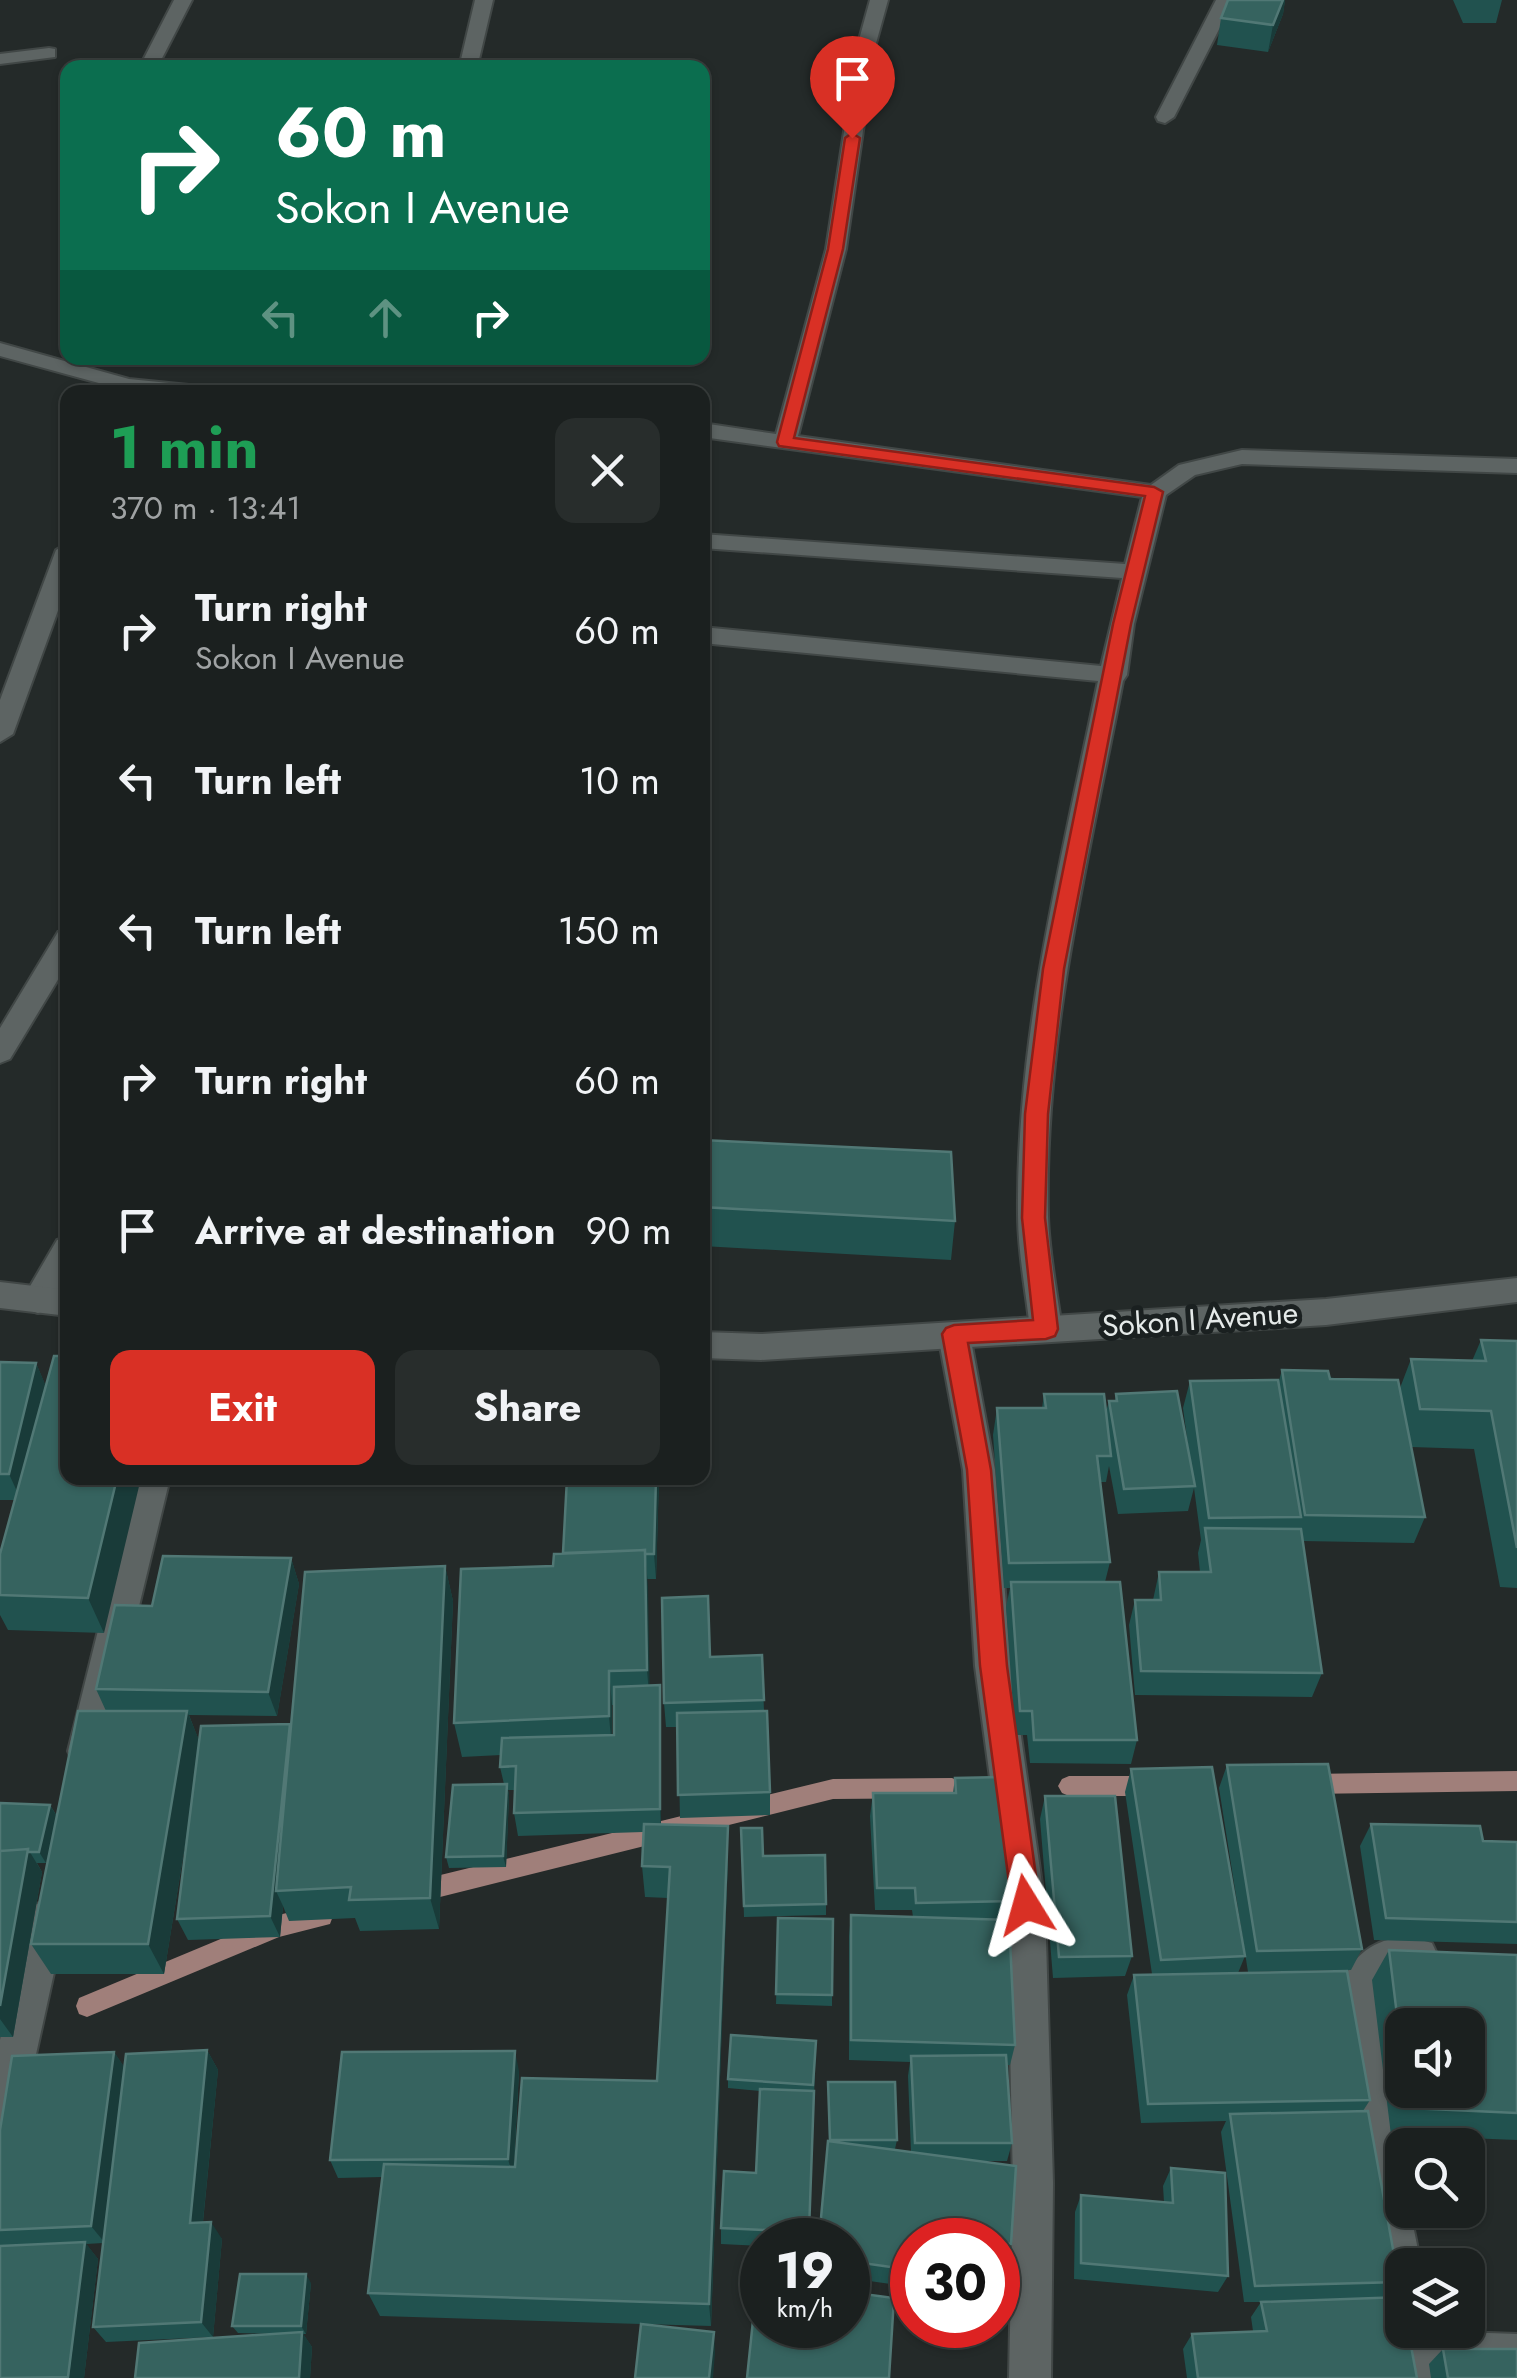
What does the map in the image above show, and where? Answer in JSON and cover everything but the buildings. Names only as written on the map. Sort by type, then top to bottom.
[{"type":"street","points":[[152,60],[183,0]]},
{"type":"street","points":[[470,60],[484,0]]},
{"type":"street","points":[[785,442],[836,249],[866,47],[880,0]]},
{"type":"street","points":[[1165,118],[1190,62],[1225,0]]},
{"type":"street","points":[[0,59],[49,54]]},
{"type":"street","points":[[0,349],[113,385]]},
{"type":"street","points":[[710,431],[1154,492],[1187,470],[1242,457],[1517,466]]},
{"type":"street","points":[[1046,1329],[1033,1218],[1036,1114],[1054,969],[1134,572],[1154,492]]},
{"type":"street","points":[[710,543],[1134,572]]},
{"type":"street","points":[[0,734],[60,572]]},
{"type":"street","points":[[710,636],[1115,675]]},
{"type":"street","points":[[0,1052],[60,952]]},
{"type":"street","points":[[0,1295],[53,1301],[60,1277]]},
{"type":"street","name":"Sokon I Avenue","points":[[710,1345],[761,1347],[1326,1312],[1517,1290]]},
{"type":"street","points":[[954,1334],[979,1470],[994,1666],[1026,1905],[1033,2183],[1030,2378]]},
{"type":"street","points":[[76,1791],[132,1551],[152,1485]]},
{"type":"street","points":[[0,2127],[54,1886]]},
{"type":"street","points":[[1397,2248],[1377,2143],[1362,1978],[1373,1964],[1396,1954],[1462,1958]]},
{"type":"street","points":[[1418,2353],[1517,2354]]},
{"type":"waterway","points":[[1308,1784],[1517,1781]]},
{"type":"waterway","points":[[1069,1786],[1147,1786]]},
{"type":"waterway","points":[[420,1891],[833,1789],[952,1788]]},
{"type":"waterway","points":[[87,2006],[278,1926],[322,1916]]},
{"type":"route","points":[[852,138],[836,249],[785,442],[1154,492],[1122,624],[1054,969],[1036,1114],[1033,1218],[1046,1329],[954,1334],[979,1470],[994,1666],[1026,1905]]}]
